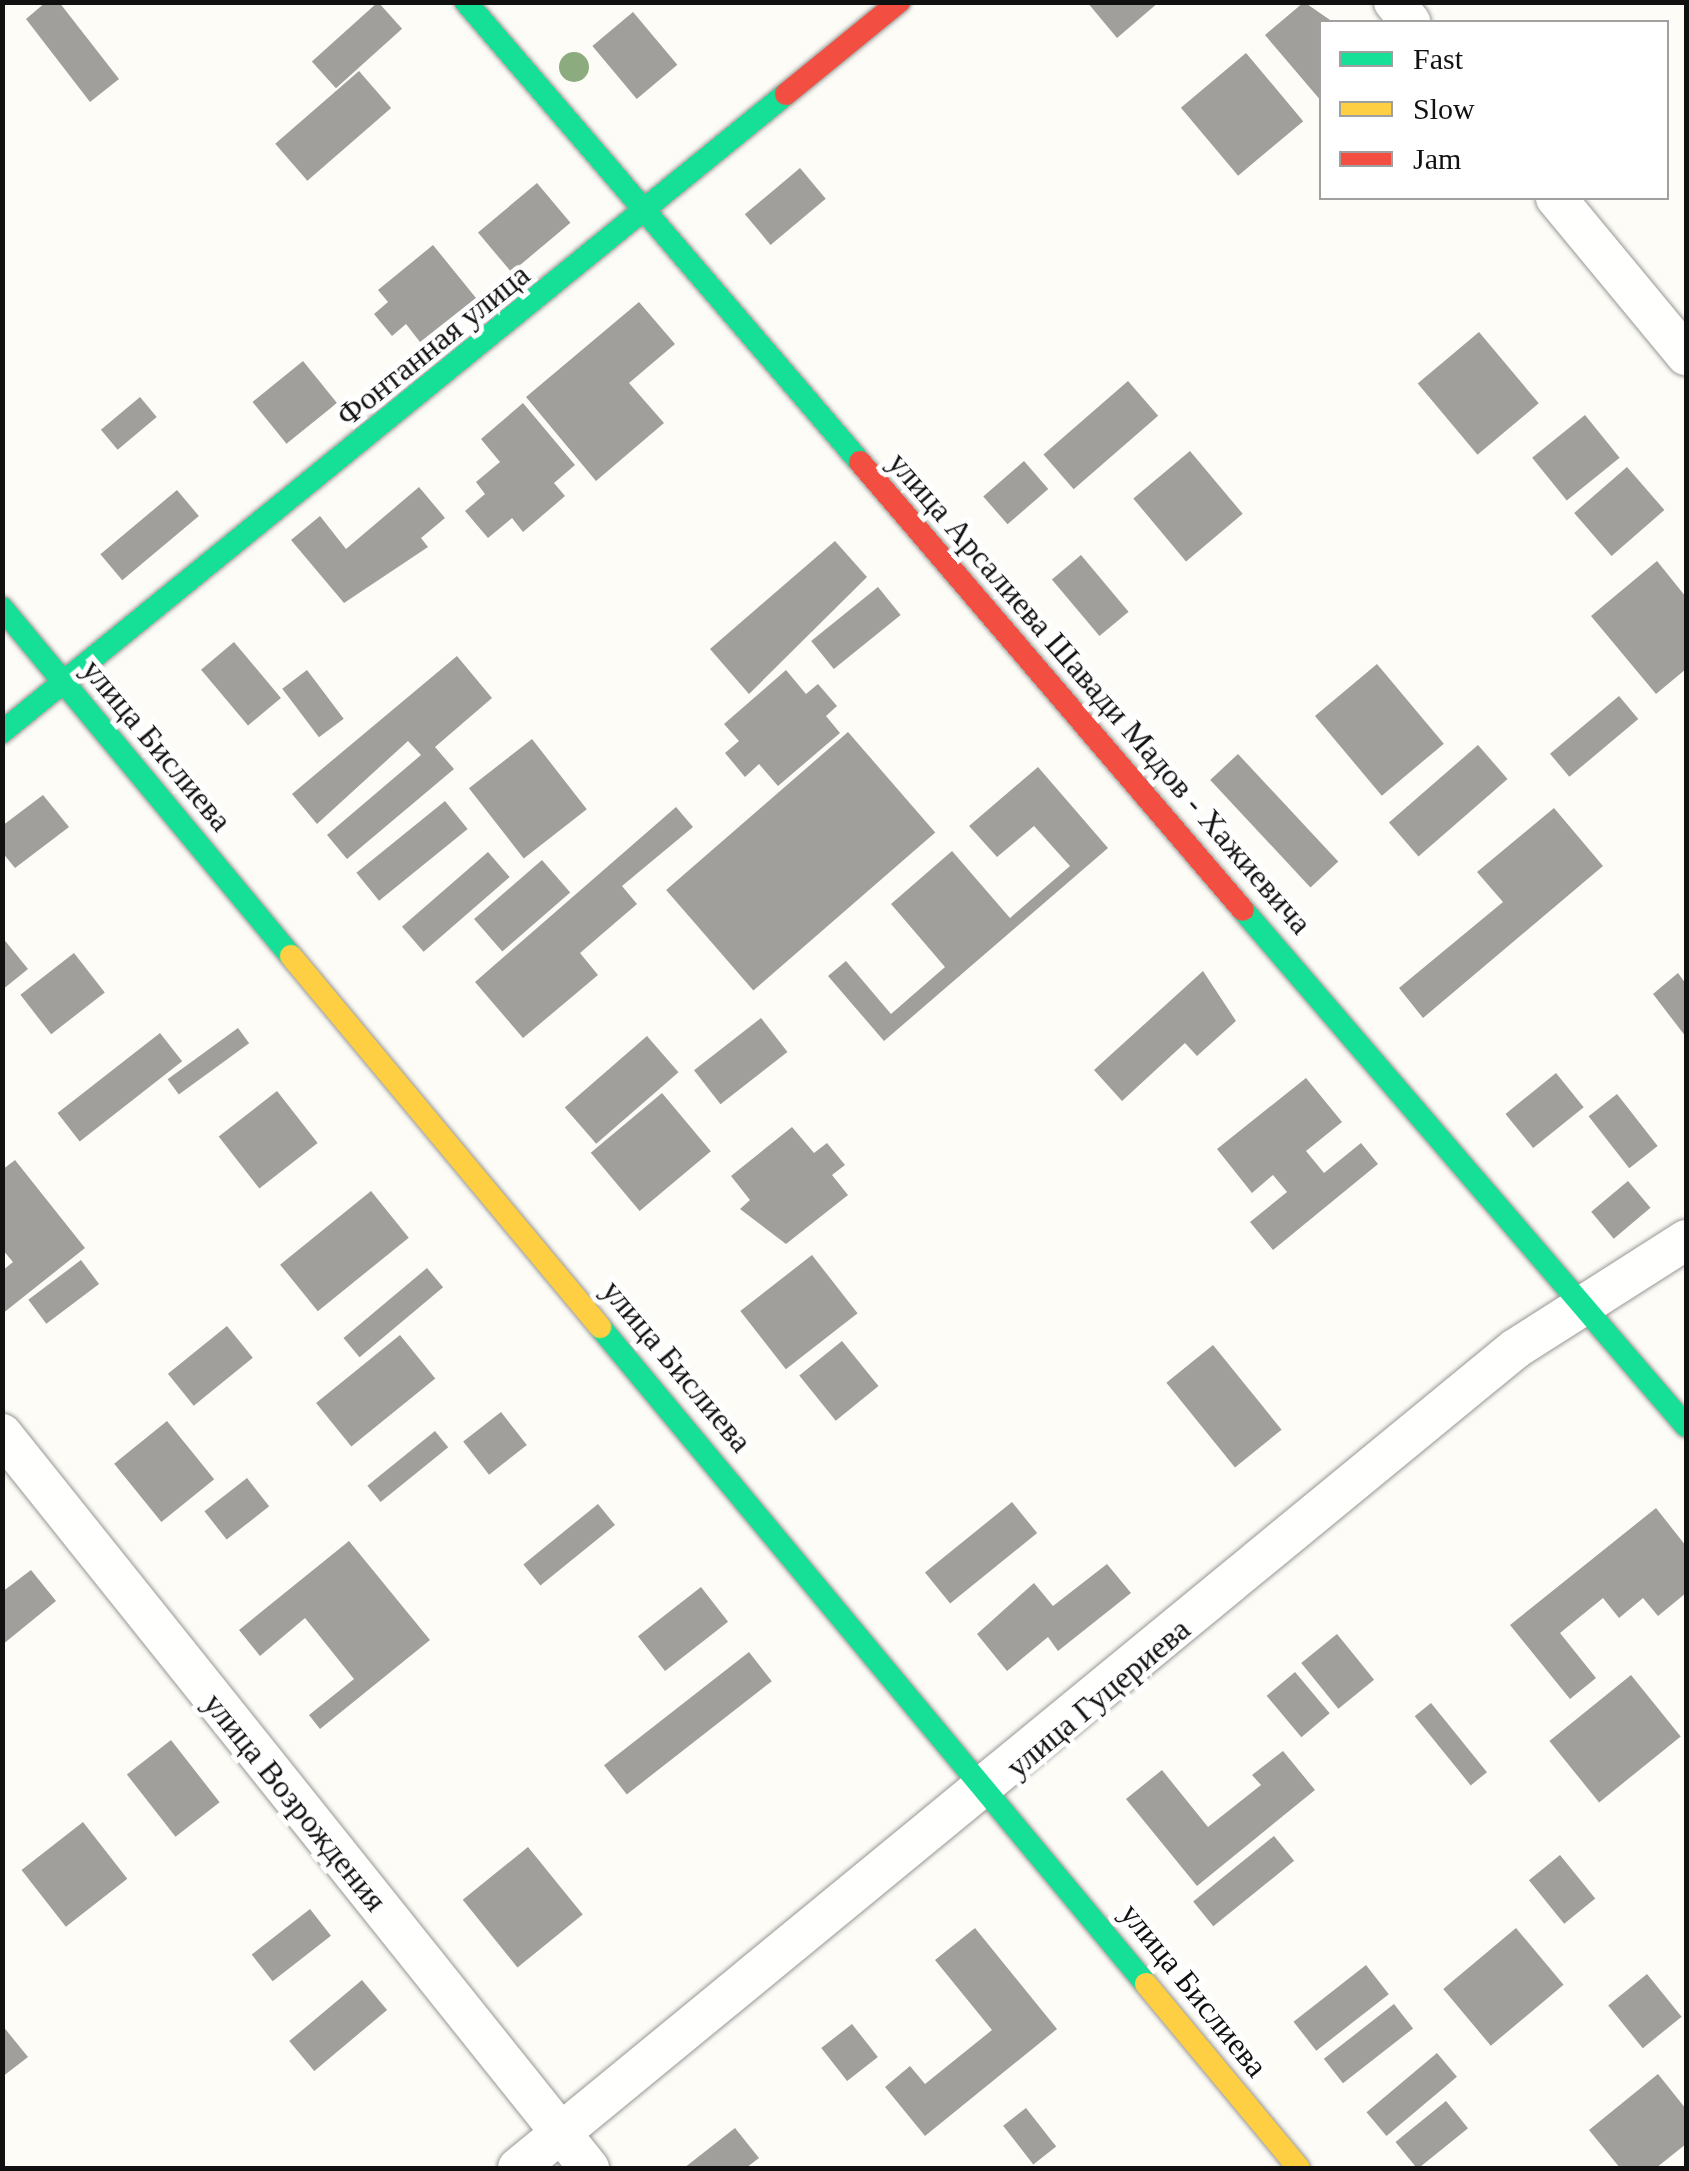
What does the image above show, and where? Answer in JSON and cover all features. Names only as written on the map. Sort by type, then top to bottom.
[{"type":"street","name":"улица Арсалиева Шавади Мадов - Хажиевича","points":[[466,2],[1590,1309],[1686,1426]]},
{"type":"street","name":"Фонтанная улица","points":[[2,732],[648,215],[899,2]]},
{"type":"street","points":[[1558,200],[1686,354]]},
{"type":"street","name":"улица Бислиева","points":[[2,608],[1299,2168]]},
{"type":"street","name":"улица Гуцериева","points":[[518,2168],[988,1790],[1515,1350],[1590,1309],[1686,1240]]},
{"type":"street","name":"улица Возрождения","points":[[2,1434],[588,2168]]},
{"type":"building","points":[[46,2],[59,2],[119,79],[90,102],[26,19]]},
{"type":"building","points":[[378,2],[402,29],[336,88],[312,62]]},
{"type":"building","points":[[1087,2],[1159,2],[1117,38]]},
{"type":"building","points":[[1304,2],[1330,20],[1319,20],[1319,98],[1265,35]]},
{"type":"building","points":[[633,12],[677,65],[637,99],[592,46]]},
{"type":"building","points":[[1246,53],[1303,121],[1238,176],[1181,108]]},
{"type":"building","points":[[359,71],[391,108],[307,181],[275,144]]},
{"type":"building","points":[[800,168],[826,199],[771,245],[745,214]]},
{"type":"building","points":[[537,183],[570,223],[511,272],[478,232]]},
{"type":"building","points":[[433,245],[476,298],[420,342],[406,324],[392,336],[374,314],[388,302],[378,290]]},
{"type":"building","points":[[639,302],[675,344],[629,383],[664,423],[596,481],[526,397]]},
{"type":"building","points":[[1479,332],[1539,403],[1477,455],[1418,383]]},
{"type":"building","points":[[303,361],[337,403],[286,444],[252,402]]},
{"type":"building","points":[[1128,381],[1158,416],[1074,489],[1043,454]]},
{"type":"building","points":[[140,397],[157,417],[118,450],[101,430]]},
{"type":"building","points":[[523,403],[575,465],[554,483],[565,496],[523,532],[512,518],[488,538],[465,511],[485,494],[476,482],[500,462],[481,439]]},
{"type":"building","points":[[1585,415],[1620,458],[1567,501],[1532,458]]},
{"type":"building","points":[[1190,451],[1243,514],[1186,561],[1133,499]]},
{"type":"building","points":[[1024,461],[1048,489],[1008,524],[983,496]]},
{"type":"building","points":[[1627,467],[1664,510],[1612,556],[1574,513]]},
{"type":"building","points":[[419,487],[445,518],[421,538],[428,547],[344,603],[291,540],[320,516],[346,549]]},
{"type":"building","points":[[177,490],[199,516],[122,580],[100,554]]},
{"type":"building","points":[[835,541],[867,577],[749,694],[710,649]]},
{"type":"building","points":[[1081,555],[1129,612],[1099,636],[1052,579]]},
{"type":"building","points":[[1657,561],[1686,597],[1686,669],[1656,694],[1591,616]]},
{"type":"building","points":[[878,587],[901,615],[834,669],[811,641]]},
{"type":"building","points":[[234,642],[281,698],[248,726],[201,670]]},
{"type":"building","points":[[457,656],[492,698],[435,747],[454,769],[347,859],[327,835],[421,755],[408,741],[317,824],[292,794]]},
{"type":"building","points":[[1377,664],[1444,744],[1382,796],[1315,716]]},
{"type":"building","points":[[307,670],[344,719],[319,737],[282,689]]},
{"type":"building","points":[[786,670],[806,694],[818,684],[837,706],[826,716],[840,733],[778,786],[759,764],[745,777],[725,753],[739,741],[724,724]]},
{"type":"building","points":[[1619,696],[1638,719],[1569,777],[1550,754]]},
{"type":"building","points":[[848,732],[935,832],[753,990],[666,890]]},
{"type":"building","points":[[532,739],[587,809],[524,858],[469,788]]},
{"type":"building","points":[[1478,745],[1508,779],[1418,856],[1389,822]]},
{"type":"building","points":[[1238,754],[1338,862],[1310,887],[1210,780]]},
{"type":"building","points":[[1038,767],[1108,848],[884,1041],[828,976],[846,961],[891,1014],[945,967],[891,904],[952,851],[1010,918],[1070,866],[1034,826],[997,857],[969,826]]},
{"type":"building","points":[[43,795],[69,827],[15,868],[2,852],[2,826]]},
{"type":"building","points":[[445,801],[468,829],[379,901],[356,873]]},
{"type":"building","points":[[676,807],[693,827],[622,886],[637,904],[580,953],[598,975],[523,1038],[475,982]]},
{"type":"building","points":[[1554,808],[1603,866],[1423,1018],[1399,988],[1503,902],[1477,872]]},
{"type":"building","points":[[488,852],[510,877],[424,952],[402,927]]},
{"type":"building","points":[[542,860],[570,892],[502,951],[474,919]]},
{"type":"building","points":[[2,937],[28,969],[2,990]]},
{"type":"building","points":[[74,953],[105,992],[51,1034],[20,995]]},
{"type":"building","points":[[1203,971],[1236,1021],[1197,1056],[1185,1043],[1122,1101],[1094,1070]]},
{"type":"building","points":[[1678,973],[1686,984],[1686,1037],[1653,994]]},
{"type":"building","points":[[761,1018],[787,1052],[720,1104],[694,1070]]},
{"type":"building","points":[[238,1028],[249,1043],[179,1095],[168,1079]]},
{"type":"building","points":[[160,1033],[182,1061],[80,1141],[58,1113]]},
{"type":"building","points":[[647,1036],[678,1072],[596,1144],[565,1108]]},
{"type":"building","points":[[1556,1073],[1584,1107],[1533,1148],[1505,1114]]},
{"type":"building","points":[[1306,1078],[1342,1122],[1306,1151],[1324,1173],[1361,1143],[1378,1164],[1273,1250],[1250,1222],[1287,1192],[1273,1175],[1252,1193],[1217,1149]]},
{"type":"building","points":[[277,1091],[318,1143],[259,1189],[219,1137]]},
{"type":"building","points":[[662,1093],[711,1151],[640,1211],[591,1153]]},
{"type":"building","points":[[1617,1094],[1658,1146],[1629,1168],[1589,1116]]},
{"type":"building","points":[[792,1127],[814,1153],[827,1143],[845,1165],[832,1175],[848,1195],[786,1244],[740,1209],[750,1200],[731,1176]]},
{"type":"building","points":[[15,1160],[85,1248],[2,1314],[2,1271],[13,1262],[2,1249],[2,1170]]},
{"type":"building","points":[[1628,1181],[1650,1208],[1614,1239],[1591,1212]]},
{"type":"building","points":[[371,1191],[409,1238],[318,1311],[280,1265]]},
{"type":"building","points":[[812,1255],[858,1313],[786,1369],[740,1311]]},
{"type":"building","points":[[81,1260],[99,1284],[46,1324],[28,1300]]},
{"type":"building","points":[[427,1268],[443,1287],[360,1357],[344,1338]]},
{"type":"building","points":[[227,1326],[253,1358],[194,1406],[168,1374]]},
{"type":"building","points":[[400,1335],[435,1379],[351,1446],[316,1403]]},
{"type":"building","points":[[842,1341],[879,1386],[836,1421],[799,1376]]},
{"type":"building","points":[[1213,1345],[1282,1430],[1235,1467],[1166,1383]]},
{"type":"building","points":[[501,1412],[527,1445],[489,1475],[463,1442]]},
{"type":"building","points":[[167,1421],[214,1479],[161,1522],[114,1464]]},
{"type":"building","points":[[435,1431],[448,1447],[381,1502],[367,1486]]},
{"type":"building","points":[[247,1478],[269,1506],[227,1540],[204,1511]]},
{"type":"building","points":[[1012,1502],[1037,1533],[950,1604],[925,1572]]},
{"type":"building","points":[[598,1504],[615,1525],[540,1585],[523,1564]]},
{"type":"building","points":[[1656,1508],[1686,1546],[1686,1593],[1658,1616],[1643,1598],[1619,1618],[1603,1598],[1560,1633],[1596,1678],[1570,1699],[1510,1625]]},
{"type":"building","points":[[349,1541],[430,1640],[320,1729],[309,1715],[354,1679],[305,1618],[260,1656],[239,1630]]},
{"type":"building","points":[[1107,1564],[1131,1593],[1058,1651],[1048,1637],[1007,1671],[977,1634],[1034,1583],[1053,1606]]},
{"type":"building","points":[[31,1570],[56,1601],[2,1645],[2,1592]]},
{"type":"building","points":[[701,1587],[728,1622],[665,1671],[638,1636]]},
{"type":"building","points":[[1337,1634],[1374,1680],[1338,1709],[1301,1663]]},
{"type":"building","points":[[749,1652],[772,1681],[627,1794],[604,1765]]},
{"type":"building","points":[[1295,1672],[1330,1713],[1301,1737],[1267,1696]]},
{"type":"building","points":[[1631,1675],[1681,1736],[1599,1802],[1549,1741]]},
{"type":"building","points":[[1431,1703],[1487,1772],[1471,1785],[1415,1716]]},
{"type":"building","points":[[171,1740],[220,1802],[176,1837],[127,1774]]},
{"type":"building","points":[[1283,1751],[1315,1790],[1197,1886],[1126,1799],[1162,1770],[1208,1827],[1261,1785],[1252,1775]]},
{"type":"building","points":[[83,1822],[127,1879],[66,1927],[22,1870]]},
{"type":"building","points":[[1274,1836],[1294,1861],[1213,1926],[1193,1901]]},
{"type":"building","points":[[528,1847],[583,1915],[517,1967],[463,1900]]},
{"type":"building","points":[[1560,1855],[1595,1899],[1564,1924],[1529,1880]]},
{"type":"building","points":[[310,1909],[331,1936],[273,1981],[252,1955]]},
{"type":"building","points":[[975,1928],[1057,2029],[925,2136],[885,2087],[910,2066],[925,2084],[992,2030],[935,1960]]},
{"type":"building","points":[[1516,1928],[1564,1985],[1491,2046],[1443,1989]]},
{"type":"building","points":[[1366,1965],[1389,1994],[1316,2051],[1294,2022]]},
{"type":"building","points":[[1647,1974],[1682,2017],[1643,2048],[1608,2005]]},
{"type":"building","points":[[362,1980],[387,2010],[314,2071],[289,2041]]},
{"type":"building","points":[[1394,2004],[1413,2028],[1343,2083],[1324,2059]]},
{"type":"building","points":[[852,2024],[878,2057],[847,2081],[821,2048]]},
{"type":"building","points":[[2,2025],[28,2057],[2,2077]]},
{"type":"building","points":[[1437,2053],[1457,2077],[1386,2136],[1367,2112]]},
{"type":"building","points":[[1658,2074],[1686,2109],[1686,2144],[1656,2168],[1620,2168],[1589,2130]]},
{"type":"building","points":[[1446,2101],[1468,2128],[1419,2168],[1395,2142]]},
{"type":"building","points":[[1026,2108],[1056,2147],[1033,2164],[1003,2126]]},
{"type":"building","points":[[735,2128],[759,2158],[746,2168],[684,2168]]},
{"type":"traffic: fast","points":[[466,2],[860,462]]},
{"type":"traffic: fast","points":[[2,732],[786,94]]},
{"type":"traffic: fast","points":[[2,608],[291,956]]},
{"type":"traffic: fast","points":[[1243,910],[1686,1426]]},
{"type":"traffic: fast","points":[[600,1327],[1146,1984]]},
{"type":"traffic: slow","points":[[291,956],[600,1327]]},
{"type":"traffic: slow","points":[[1146,1984],[1299,2168]]},
{"type":"traffic: jam","points":[[786,94],[899,2]]},
{"type":"traffic: jam","points":[[860,462],[1243,910]]}]
